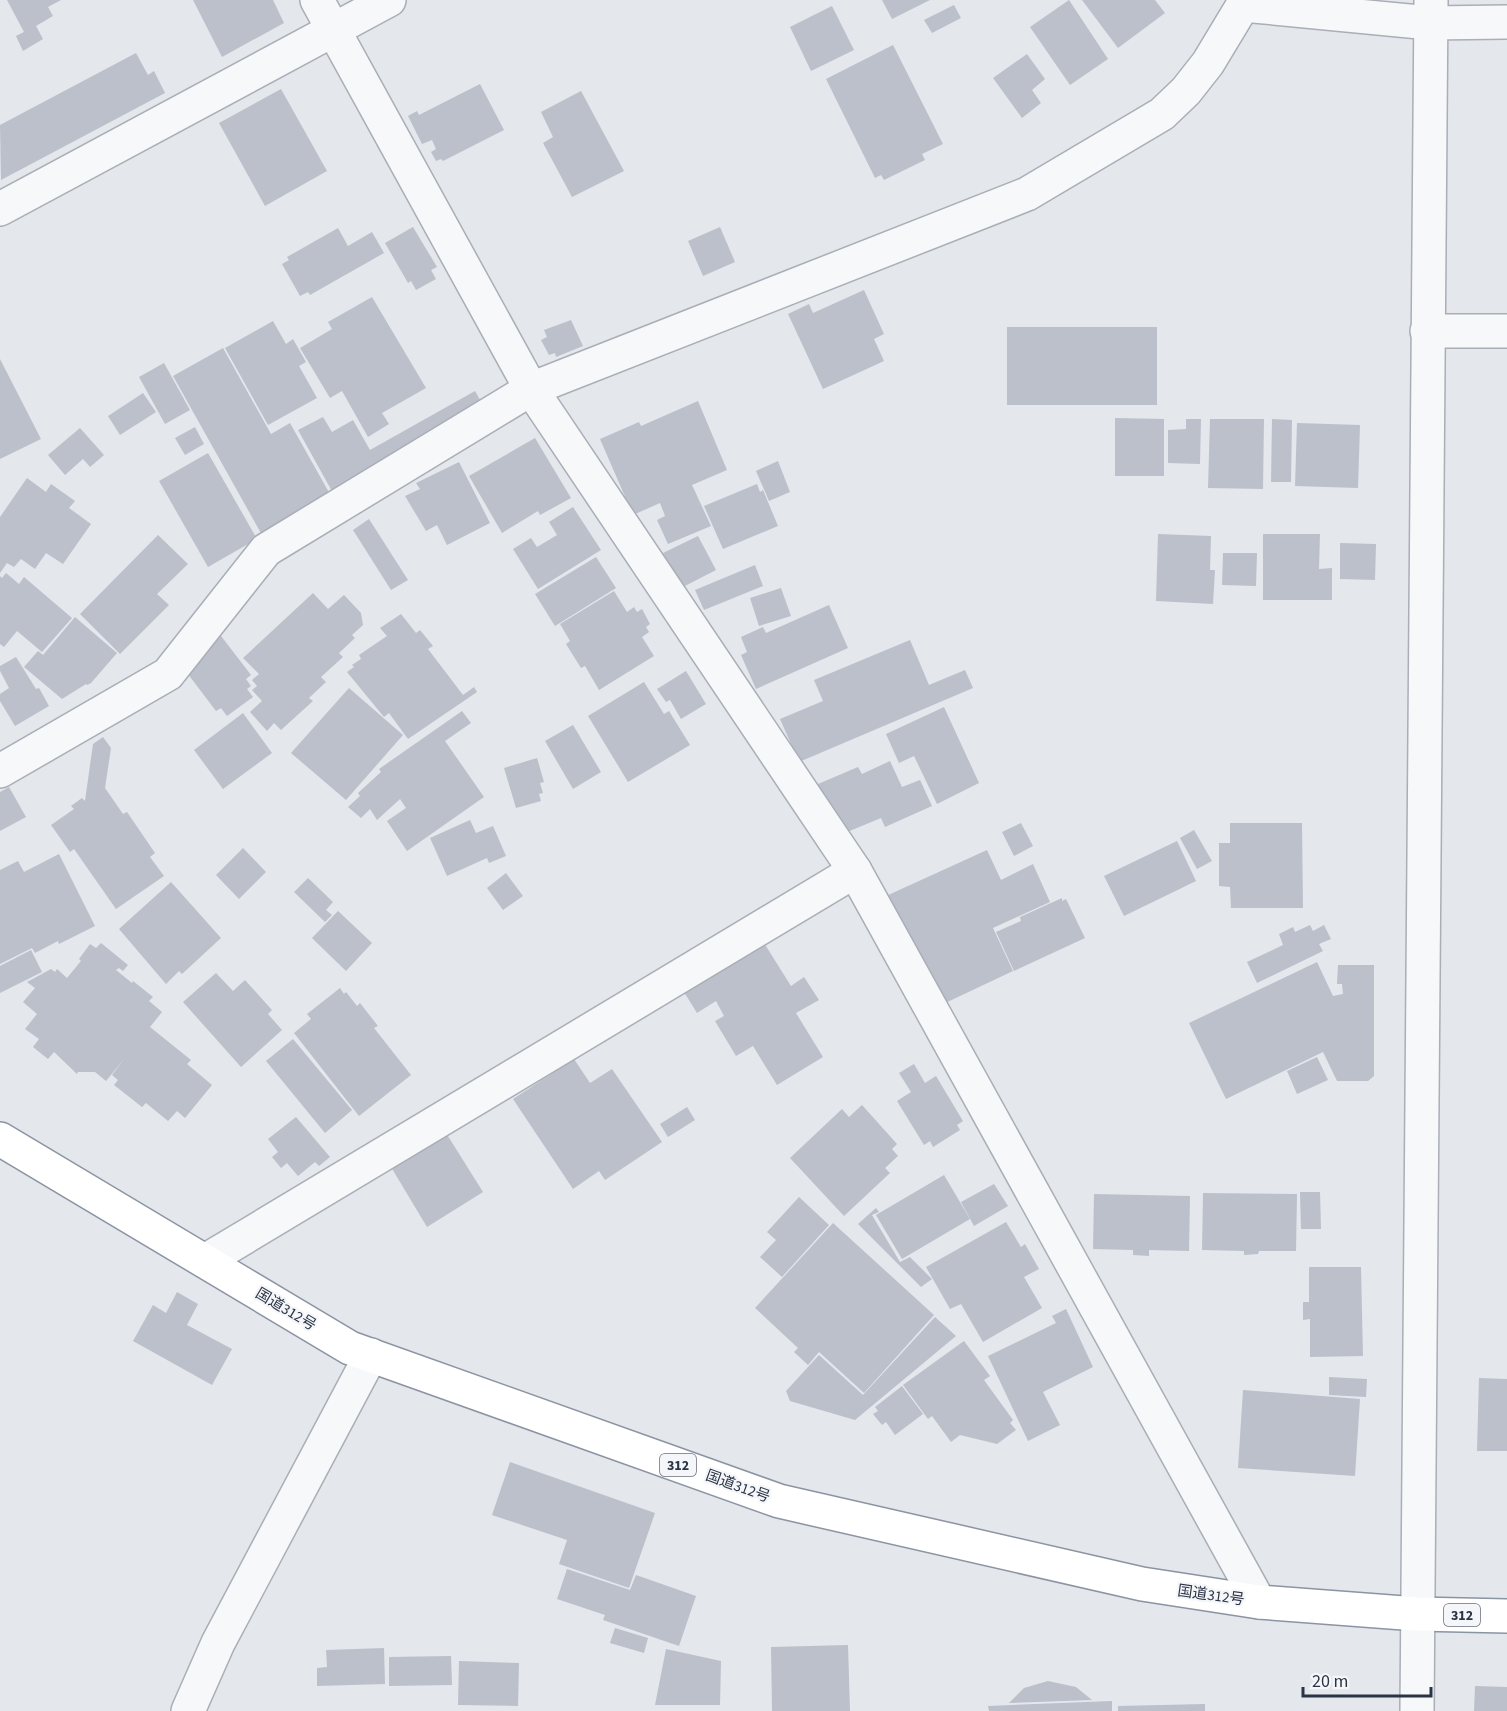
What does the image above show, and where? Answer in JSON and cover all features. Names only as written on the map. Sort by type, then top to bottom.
[{"type":"highway","name":"国道312号","points":[[0,1139],[350,1348],[779,1501],[1142,1584],[1259,1602],[1417,1614],[1507,1616]]},
{"type":"street","points":[[317,0],[531,389],[855,872],[1259,1602]]},
{"type":"street","points":[[0,209],[389,0]]},
{"type":"street","points":[[0,771],[168,674],[266,550],[531,389],[1027,194],[1162,114],[1186,91],[1208,63],[1246,3],[1430,11],[1507,22]]},
{"type":"street","points":[[1417,1711],[1430,11]]},
{"type":"street","points":[[1427,331],[1507,331]]},
{"type":"street","points":[[205,1261],[855,872]]},
{"type":"street","points":[[188,1711],[218,1643],[371,1355]]},
{"type":"building","points":[[7,0],[61,0],[48,7],[53,16],[36,26],[43,39],[23,51],[16,36],[24,32]]},
{"type":"building","points":[[193,0],[273,0],[284,23],[222,57]]},
{"type":"building","points":[[882,0],[930,0],[892,19]]},
{"type":"building","points":[[1069,0],[1108,59],[1070,85],[1030,27]]},
{"type":"building","points":[[1082,0],[1155,0],[1165,13],[1118,48]]},
{"type":"building","points":[[954,5],[961,18],[932,33],[924,20]]},
{"type":"building","points":[[832,6],[854,50],[811,71],[790,27]]},
{"type":"building","points":[[893,45],[943,144],[922,154],[925,160],[884,180],[881,175],[875,178],[826,79]]},
{"type":"building","points":[[136,53],[148,75],[154,71],[165,93],[1,180],[0,125]]},
{"type":"building","points":[[1027,54],[1045,79],[1032,90],[1041,103],[1022,118],[993,78]]},
{"type":"building","points":[[480,84],[504,130],[443,161],[441,159],[436,161],[431,152],[436,149],[432,140],[422,144],[408,116],[417,111],[419,115]]},
{"type":"building","points":[[281,89],[327,171],[265,206],[219,123]]},
{"type":"building","points":[[581,91],[624,171],[572,197],[543,143],[553,137],[541,112]]},
{"type":"building","points":[[413,227],[437,267],[431,270],[436,279],[416,290],[411,281],[408,283],[385,243]]},
{"type":"building","points":[[720,227],[735,262],[703,276],[688,241]]},
{"type":"building","points":[[338,228],[348,246],[372,232],[384,253],[310,295],[308,292],[300,296],[282,264],[289,260],[287,257]]},
{"type":"building","points":[[864,290],[884,334],[874,339],[884,361],[823,389],[788,314],[809,304],[813,313]]},
{"type":"building","points":[[372,297],[426,388],[382,413],[389,424],[368,437],[342,391],[330,398],[300,348],[332,329],[328,322]]},
{"type":"building","points":[[571,320],[583,346],[556,357],[555,353],[549,355],[541,340],[547,337],[544,330]]},
{"type":"building","points":[[273,321],[286,344],[293,339],[306,362],[299,366],[317,398],[268,425],[225,348]]},
{"type":"building","points":[[1007,327],[1157,327],[1157,405],[1007,405]]},
{"type":"building","points":[[223,348],[271,434],[290,423],[331,496],[262,535],[173,376]]},
{"type":"building","points":[[0,359],[41,439],[0,459]]},
{"type":"building","points":[[164,363],[190,410],[165,424],[139,377]]},
{"type":"building","points":[[475,391],[483,405],[333,493],[298,430],[323,417],[332,432],[353,420],[370,450]]},
{"type":"building","points":[[143,393],[156,412],[120,435],[108,416]]},
{"type":"building","points":[[698,401],[727,470],[692,485],[711,526],[668,544],[657,520],[665,516],[660,503],[633,515],[600,439],[639,422],[641,426]]},
{"type":"building","points":[[1115,418],[1164,419],[1164,476],[1115,476]]},
{"type":"building","points":[[1186,419],[1201,419],[1200,464],[1168,463],[1168,430],[1186,429]]},
{"type":"building","points":[[1210,419],[1264,419],[1263,489],[1208,488]]},
{"type":"building","points":[[1272,419],[1292,420],[1291,482],[1271,482]]},
{"type":"building","points":[[1297,423],[1360,425],[1358,488],[1295,486]]},
{"type":"building","points":[[195,427],[204,444],[185,455],[175,438]]},
{"type":"building","points":[[80,428],[104,455],[90,467],[83,459],[65,475],[48,455]]},
{"type":"building","points":[[535,438],[571,498],[540,515],[538,511],[502,533],[469,476]]},
{"type":"building","points":[[208,453],[257,539],[208,567],[159,481]]},
{"type":"building","points":[[778,461],[790,492],[769,501],[756,471]]},
{"type":"building","points":[[459,462],[490,523],[447,545],[437,525],[426,531],[405,496],[420,489],[416,483]]},
{"type":"building","points":[[27,478],[46,492],[51,484],[75,501],[69,508],[91,524],[63,564],[46,553],[35,569],[21,559],[14,567],[7,563],[0,573],[0,517]]},
{"type":"building","points":[[757,484],[760,492],[763,490],[778,526],[723,549],[704,506]]},
{"type":"building","points":[[573,507],[601,550],[538,589],[513,549],[531,538],[537,547],[557,535],[549,522]]},
{"type":"building","points":[[369,519],[408,580],[391,590],[353,530]]},
{"type":"building","points":[[1158,534],[1211,536],[1210,570],[1215,570],[1213,604],[1156,601]]},
{"type":"building","points":[[1263,534],[1320,534],[1319,569],[1332,568],[1332,600],[1263,600]]},
{"type":"building","points":[[158,535],[188,564],[157,594],[169,605],[120,654],[80,614]]},
{"type":"building","points":[[698,536],[716,570],[681,588],[663,553]]},
{"type":"building","points":[[1340,543],[1376,544],[1375,580],[1340,579]]},
{"type":"building","points":[[1223,553],[1257,553],[1256,586],[1222,585]]},
{"type":"building","points":[[596,557],[616,588],[555,626],[535,594]]},
{"type":"building","points":[[755,565],[763,586],[704,610],[695,590]]},
{"type":"building","points":[[6,573],[19,584],[24,577],[72,618],[42,652],[17,631],[4,647],[0,644],[0,576],[2,578]]},
{"type":"building","points":[[781,588],[791,616],[759,626],[750,598]]},
{"type":"building","points":[[614,591],[627,612],[634,607],[637,612],[642,609],[650,624],[646,627],[649,632],[642,637],[654,656],[599,690],[585,666],[581,668],[566,644],[570,641],[560,624]]},
{"type":"building","points":[[313,593],[328,609],[344,595],[361,613],[363,625],[352,635],[355,638],[339,653],[343,657],[321,677],[326,682],[309,698],[313,701],[281,730],[274,723],[267,731],[250,712],[262,701],[252,690],[257,686],[252,680],[259,674],[243,658]]},
{"type":"building","points":[[829,605],[848,648],[756,689],[741,655],[747,652],[741,637],[763,627],[766,633]]},
{"type":"building","points":[[401,614],[416,633],[420,630],[433,646],[428,649],[463,695],[474,687],[477,692],[408,739],[389,713],[384,717],[347,672],[361,659],[359,655],[387,636],[380,628]]},
{"type":"building","points":[[75,617],[117,653],[91,683],[62,699],[24,667],[38,651],[43,655]]},
{"type":"building","points":[[218,632],[251,675],[246,679],[251,686],[247,689],[253,697],[227,716],[221,708],[216,711],[178,661]]},
{"type":"building","points":[[910,640],[929,685],[965,670],[973,688],[799,762],[780,719],[823,701],[814,680]]},
{"type":"building","points":[[16,657],[49,706],[15,726],[0,701],[0,694],[9,688],[0,671],[0,666]]},
{"type":"building","points":[[686,671],[706,704],[681,719],[670,700],[666,702],[657,689]]},
{"type":"building","points":[[644,682],[664,714],[669,711],[690,745],[628,782],[588,716]]},
{"type":"building","points":[[349,688],[403,735],[346,800],[291,753]]},
{"type":"building","points":[[944,707],[979,783],[937,804],[914,756],[899,763],[886,734]]},
{"type":"building","points":[[462,711],[471,723],[445,741],[484,797],[407,851],[387,821],[406,808],[400,799],[377,820],[370,809],[361,818],[348,807],[360,796],[358,793],[381,772],[379,769]]},
{"type":"building","points":[[243,713],[272,753],[223,789],[194,750]]},
{"type":"building","points":[[573,725],[601,772],[573,789],[545,741]]},
{"type":"building","points":[[103,737],[111,748],[105,788],[123,814],[127,812],[155,853],[150,857],[164,876],[116,909],[74,849],[70,852],[51,825],[74,809],[71,806],[82,798],[85,801],[93,744]]},
{"type":"building","points":[[537,758],[544,782],[540,783],[543,793],[539,794],[541,801],[516,808],[504,768]]},
{"type":"building","points":[[890,761],[902,787],[920,780],[932,806],[885,827],[881,818],[840,835],[818,784],[858,767],[862,774]]},
{"type":"building","points":[[9,787],[26,817],[0,831],[0,792]]},
{"type":"building","points":[[470,820],[476,833],[493,826],[506,856],[489,863],[487,858],[447,876],[430,838]]},
{"type":"building","points":[[1021,823],[1033,846],[1014,856],[1002,832]]},
{"type":"building","points":[[1230,823],[1302,823],[1303,908],[1231,908],[1230,887],[1219,886],[1219,843],[1230,843]]},
{"type":"building","points":[[1194,830],[1212,861],[1197,869],[1180,838]]},
{"type":"building","points":[[1177,841],[1196,881],[1124,916],[1104,876]]},
{"type":"building","points":[[243,848],[266,872],[239,899],[216,875]]},
{"type":"building","points":[[987,850],[1001,880],[1033,864],[1050,902],[993,928],[1013,971],[941,1005],[886,896]]},
{"type":"building","points":[[59,854],[95,926],[59,944],[58,941],[35,953],[32,948],[0,964],[0,870],[18,861],[24,872]]},
{"type":"building","points":[[506,873],[523,896],[503,910],[487,888]]},
{"type":"building","points":[[308,878],[333,902],[326,910],[332,915],[325,922],[294,892]]},
{"type":"building","points":[[171,882],[221,938],[182,974],[179,971],[166,984],[119,929]]},
{"type":"building","points":[[1062,898],[1062,901],[1066,899],[1085,938],[1014,971],[996,932],[1021,921],[1020,917]]},
{"type":"building","points":[[338,911],[372,943],[346,971],[312,938]]},
{"type":"building","points":[[1310,925],[1313,931],[1324,925],[1331,939],[1319,944],[1323,951],[1257,983],[1247,962],[1283,945],[1279,934],[1293,927],[1295,932]]},
{"type":"building","points":[[759,935],[791,986],[804,977],[819,1000],[796,1013],[823,1057],[777,1085],[753,1046],[736,1056],[715,1021],[724,1016],[716,1001],[697,1013],[679,984]]},
{"type":"building","points":[[101,943],[128,965],[123,971],[119,968],[116,970],[153,997],[149,1001],[162,1012],[150,1027],[191,1060],[187,1064],[212,1085],[185,1118],[177,1111],[168,1121],[146,1103],[142,1107],[114,1085],[118,1080],[112,1075],[125,1058],[106,1081],[95,1072],[78,1072],[77,1074],[54,1052],[48,1059],[33,1047],[39,1039],[25,1029],[37,1014],[23,1002],[35,988],[27,982],[51,969],[55,972],[57,969],[67,978],[81,961],[79,959],[90,944],[96,948]]},
{"type":"building","points":[[31,950],[42,972],[0,993],[0,966]]},
{"type":"building","points":[[1317,962],[1333,996],[1343,994],[1342,984],[1337,984],[1338,965],[1374,965],[1374,1076],[1368,1081],[1337,1081],[1323,1052],[1226,1099],[1189,1023]]},
{"type":"building","points":[[216,973],[233,991],[245,980],[272,1010],[268,1014],[282,1030],[241,1067],[183,1002]]},
{"type":"building","points":[[340,988],[357,1006],[360,1003],[378,1026],[374,1028],[411,1075],[359,1116],[294,1033],[311,1019],[307,1014]]},
{"type":"building","points":[[293,1039],[352,1110],[325,1133],[266,1061]]},
{"type":"building","points":[[1317,1057],[1328,1080],[1297,1094],[1287,1071]]},
{"type":"building","points":[[574,1059],[590,1083],[612,1069],[662,1142],[605,1180],[599,1171],[573,1189],[513,1099]]},
{"type":"building","points":[[914,1064],[925,1083],[936,1076],[963,1121],[957,1125],[960,1130],[933,1147],[930,1141],[924,1145],[897,1101],[911,1092],[899,1073]]},
{"type":"building","points":[[862,1105],[897,1144],[892,1149],[898,1156],[885,1168],[890,1173],[844,1216],[790,1158],[842,1109],[849,1117]]},
{"type":"building","points":[[687,1107],[695,1120],[668,1137],[660,1124]]},
{"type":"building","points":[[296,1117],[330,1157],[319,1166],[315,1162],[298,1176],[287,1163],[281,1168],[272,1157],[278,1152],[268,1139]]},
{"type":"building","points":[[446,1133],[483,1192],[427,1227],[391,1167]]},
{"type":"building","points":[[944,1175],[970,1219],[902,1259],[876,1215]]},
{"type":"building","points":[[994,1184],[1008,1206],[974,1226],[961,1202]]},
{"type":"building","points":[[1300,1192],[1320,1192],[1321,1229],[1301,1229]]},
{"type":"building","points":[[1203,1193],[1297,1194],[1296,1251],[1259,1251],[1258,1254],[1244,1255],[1244,1251],[1202,1250]]},
{"type":"building","points":[[1094,1194],[1190,1196],[1189,1251],[1149,1250],[1149,1256],[1133,1255],[1133,1250],[1093,1249]]},
{"type":"building","points":[[799,1197],[829,1225],[782,1277],[760,1257],[776,1240],[767,1232]]},
{"type":"building","points":[[876,1208],[879,1212],[872,1215],[900,1262],[910,1257],[932,1279],[921,1287],[858,1224]]},
{"type":"building","points":[[1006,1222],[1021,1247],[1025,1244],[1039,1269],[1024,1277],[1042,1308],[983,1342],[961,1304],[950,1309],[926,1267]]},
{"type":"building","points":[[833,1223],[934,1315],[864,1393],[819,1352],[808,1365],[794,1352],[798,1348],[755,1308]]},
{"type":"building","points":[[1309,1267],[1361,1267],[1363,1356],[1310,1357],[1310,1319],[1303,1320],[1303,1302],[1309,1302]]},
{"type":"building","points":[[177,1292],[198,1304],[187,1325],[232,1349],[212,1385],[133,1341],[153,1305],[166,1313]]},
{"type":"building","points":[[1066,1309],[1093,1367],[1043,1392],[1060,1425],[1028,1441],[988,1356],[1056,1323],[1052,1316]]},
{"type":"building","points":[[935,1317],[956,1336],[855,1420],[790,1401],[786,1391],[819,1355],[863,1395]]},
{"type":"building","points":[[964,1341],[990,1376],[984,1380],[1013,1420],[1010,1423],[1016,1430],[997,1444],[960,1435],[951,1442],[932,1416],[928,1419],[903,1385]]},
{"type":"building","points":[[1329,1377],[1367,1379],[1366,1397],[1329,1395]]},
{"type":"building","points":[[1479,1378],[1507,1379],[1507,1451],[1477,1451]]},
{"type":"building","points":[[902,1386],[923,1414],[895,1435],[886,1422],[882,1425],[873,1414],[878,1411],[875,1407]]},
{"type":"building","points":[[1243,1390],[1360,1399],[1355,1476],[1238,1468]]},
{"type":"building","points":[[510,1462],[655,1513],[629,1588],[559,1564],[567,1540],[492,1515]]},
{"type":"building","points":[[567,1569],[630,1590],[636,1575],[696,1596],[679,1646],[603,1620],[605,1615],[557,1599]]},
{"type":"building","points":[[615,1628],[648,1638],[644,1653],[610,1643]]},
{"type":"building","points":[[848,1645],[850,1711],[772,1711],[771,1647]]},
{"type":"building","points":[[384,1648],[385,1684],[317,1686],[317,1668],[327,1667],[326,1650]]},
{"type":"building","points":[[666,1649],[721,1661],[720,1705],[655,1705]]},
{"type":"building","points":[[451,1656],[452,1685],[389,1686],[389,1657]]},
{"type":"building","points":[[459,1661],[519,1663],[518,1706],[458,1705]]},
{"type":"building","points":[[1048,1681],[1076,1687],[1092,1700],[1009,1703],[1024,1688]]},
{"type":"building","points":[[1475,1686],[1507,1687],[1507,1711],[1474,1711]]},
{"type":"building","points":[[1112,1701],[1112,1711],[989,1711],[988,1706]]},
{"type":"building","points":[[1205,1704],[1205,1711],[1118,1711],[1118,1706]]}]
